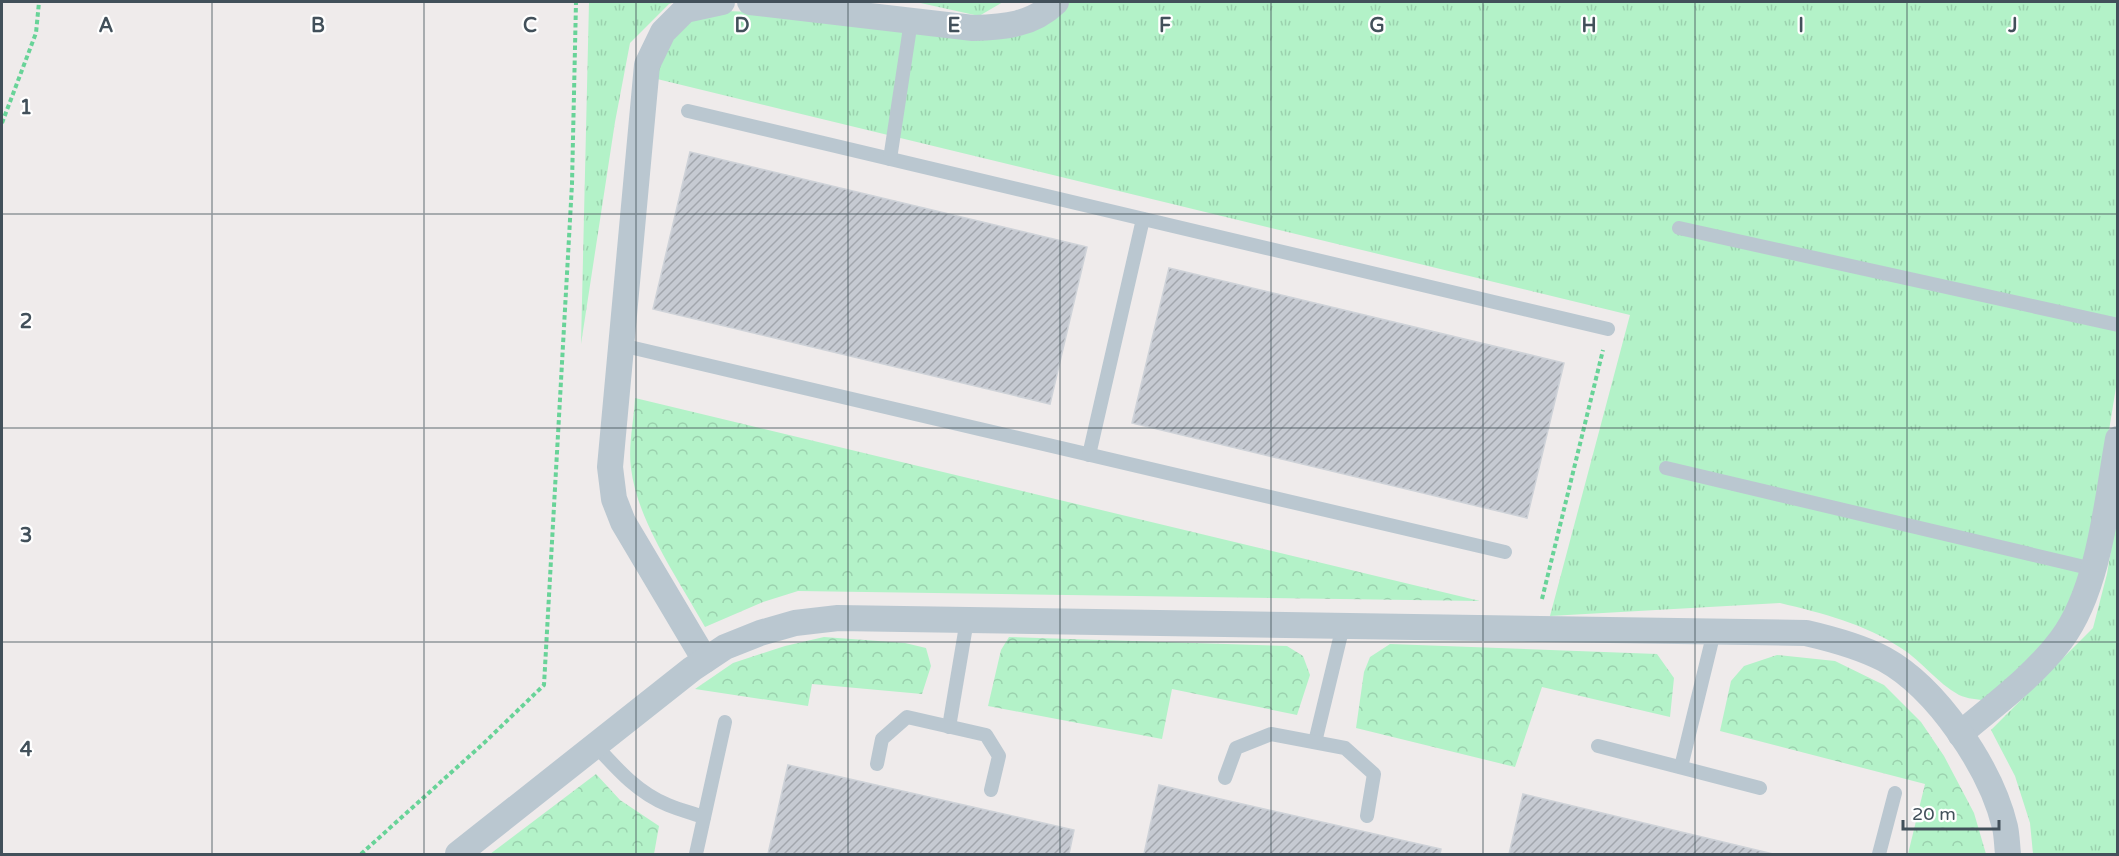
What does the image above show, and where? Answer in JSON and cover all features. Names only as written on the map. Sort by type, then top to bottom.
[{"type":"street","points":[[705,660],[623,522],[614,499],[610,467],[647,65],[663,32],[685,10],[722,2]]},
{"type":"street","points":[[750,2],[973,28],[1007,27],[1044,14],[1056,2]]},
{"type":"street","points":[[1960,734],[2041,663],[2062,639],[2081,605],[2093,569],[2118,439]]},
{"type":"street","points":[[458,855],[725,646],[795,622],[838,618],[1806,633],[1844,642],[1885,660],[1913,681],[1945,712],[1973,753],[1992,792],[2005,827],[2008,855]]},
{"type":"lane","points":[[890,159],[911,21]]},
{"type":"lane","points":[[688,111],[1608,329]]},
{"type":"lane","points":[[1089,454],[1143,219]]},
{"type":"lane","points":[[1679,228],[2118,325]]},
{"type":"lane","points":[[621,345],[1505,552]]},
{"type":"lane","points":[[1666,468],[2093,569]]},
{"type":"lane","points":[[949,727],[968,620]]},
{"type":"lane","points":[[1314,742],[1343,626]]},
{"type":"lane","points":[[1681,767],[1714,632]]},
{"type":"lane","points":[[877,764],[882,739],[907,717],[986,735],[999,756],[991,790]]},
{"type":"lane","points":[[696,855],[725,722]]},
{"type":"lane","points":[[1226,778],[1236,748],[1271,734],[1345,748],[1374,774],[1367,816]]},
{"type":"lane","points":[[596,746],[621,774],[642,790],[667,805],[704,817]]},
{"type":"lane","points":[[1598,746],[1760,788]]},
{"type":"lane","points":[[1879,855],[1895,793]]},
{"type":"path","points":[[2,123],[36,33],[39,2]]},
{"type":"path","points":[[361,855],[544,685],[572,184],[576,2]]},
{"type":"path","points":[[1534,629],[1608,329]]},
{"type":"green space","points":[[589,2],[675,2],[669,4],[630,43],[615,122],[581,344]]},
{"type":"green space","points":[[916,2],[1003,2],[979,16]]},
{"type":"green space","points":[[1070,2],[2117,2],[2117,381],[2095,517],[2072,602],[2054,634],[1986,701],[1959,695],[1909,653],[1873,632],[1827,615],[1780,603],[1550,616],[1630,315],[653,78],[671,37],[690,19],[724,11],[1049,22]]},
{"type":"green space","points":[[635,398],[1480,601],[798,591],[763,602],[705,627],[660,550],[641,509],[631,468],[630,451]]},
{"type":"green space","points":[[2117,514],[2117,854],[2033,854],[2030,823],[2015,776],[1991,730],[2093,628],[2107,574]]},
{"type":"green space","points":[[824,637],[905,643],[926,648],[931,666],[922,694],[812,684],[808,706],[695,689],[733,663],[785,646]]},
{"type":"green space","points":[[1009,637],[1287,646],[1303,656],[1310,675],[1297,715],[1172,689],[1162,739],[988,706],[1001,650]]},
{"type":"green space","points":[[1390,644],[1657,654],[1674,678],[1670,717],[1542,687],[1515,767],[1356,728],[1364,672],[1370,657]]},
{"type":"green space","points":[[1777,655],[1835,661],[1884,685],[1921,722],[1944,756],[1974,813],[1986,854],[1908,854],[1925,784],[1720,731],[1731,681],[1744,666]]},
{"type":"green space","points":[[596,774],[620,800],[659,826],[654,854],[490,854]]},
{"type":"building","points":[[690,152],[1087,247],[1050,404],[653,309]]},
{"type":"building","points":[[1169,268],[1564,363],[1527,518],[1132,423]]},
{"type":"building","points":[[788,765],[1074,830],[1069,854],[768,854]]},
{"type":"building","points":[[1159,785],[1441,849],[1440,854],[1144,854]]},
{"type":"building","points":[[1523,794],[1773,854],[1509,854]]}]
